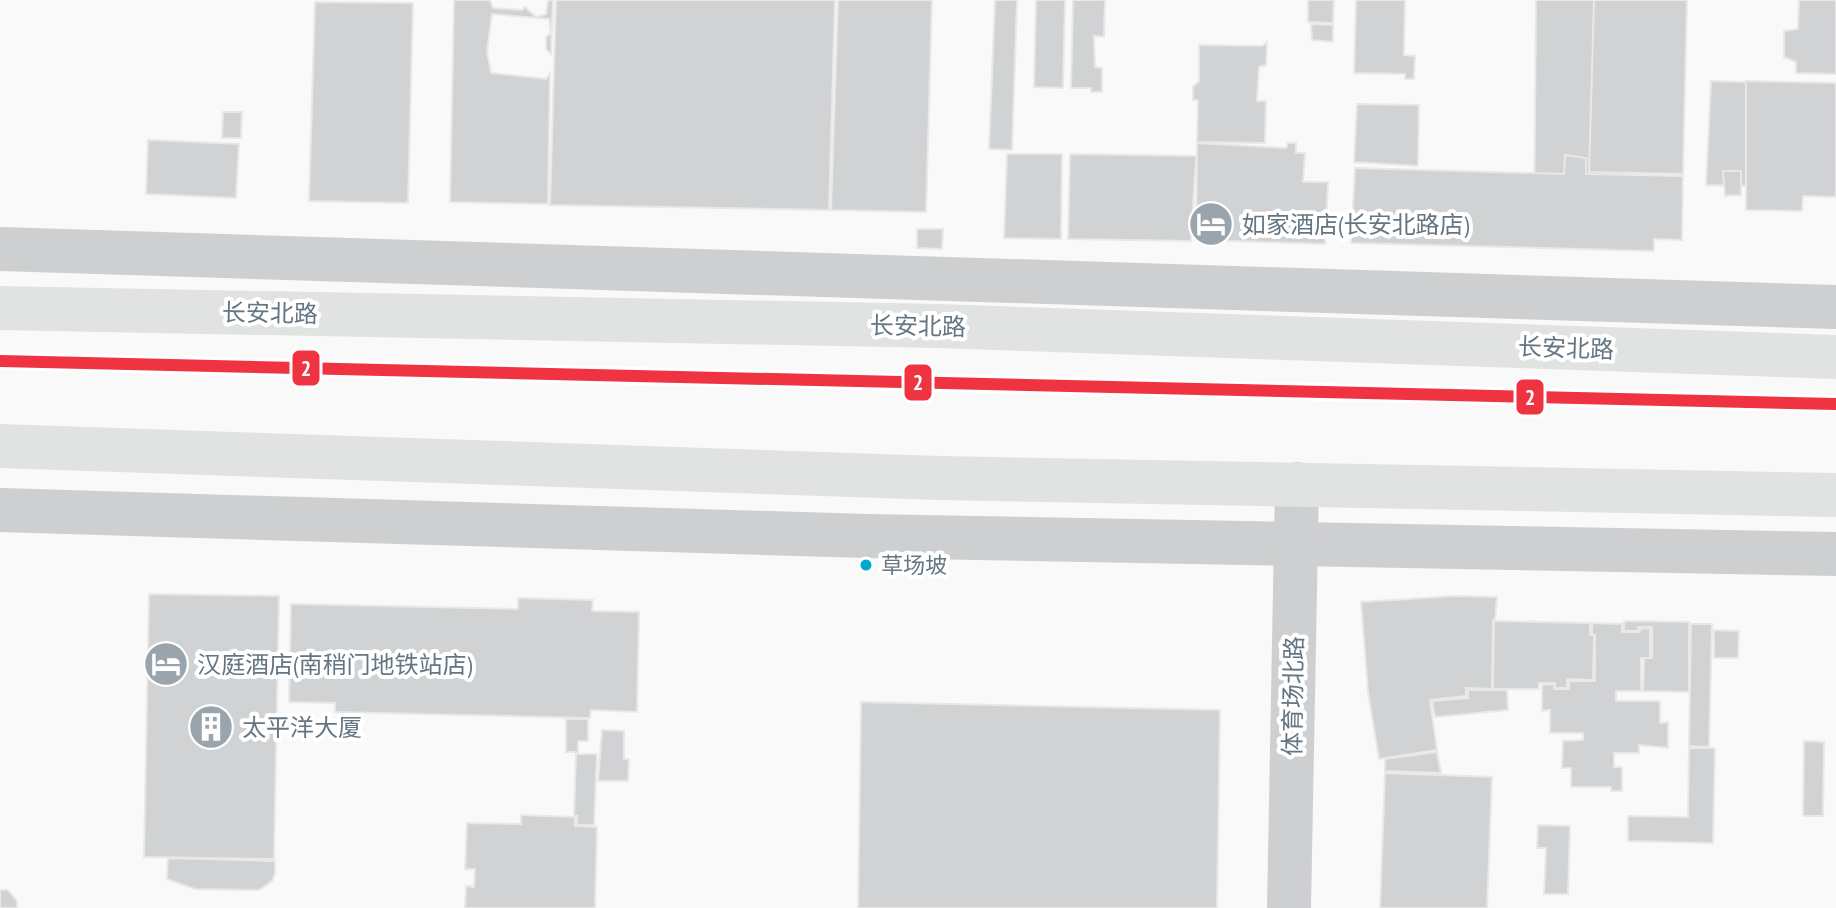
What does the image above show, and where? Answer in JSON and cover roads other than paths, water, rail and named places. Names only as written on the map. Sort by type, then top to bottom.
[{"type":"main road","name":"长安北路","points":[[0,308],[939,326],[1836,357]]},
{"type":"main road","points":[[0,446],[924,478],[1836,495]]},
{"type":"street","points":[[0,249],[1836,307]]},
{"type":"street","name":"体育场北路","points":[[1289,908],[1297,484]]},
{"type":"street","points":[[0,510],[835,535],[1836,554]]},
{"type":"place","name":"如家酒店(长安北路店)","points":[[1211,224]]},
{"type":"place","name":"草场坡","points":[[866,565]]},
{"type":"place","name":"汉庭酒店(南稍门地铁站店)","points":[[166,664]]},
{"type":"place","name":"太平洋大厦","points":[[211,727]]}]
